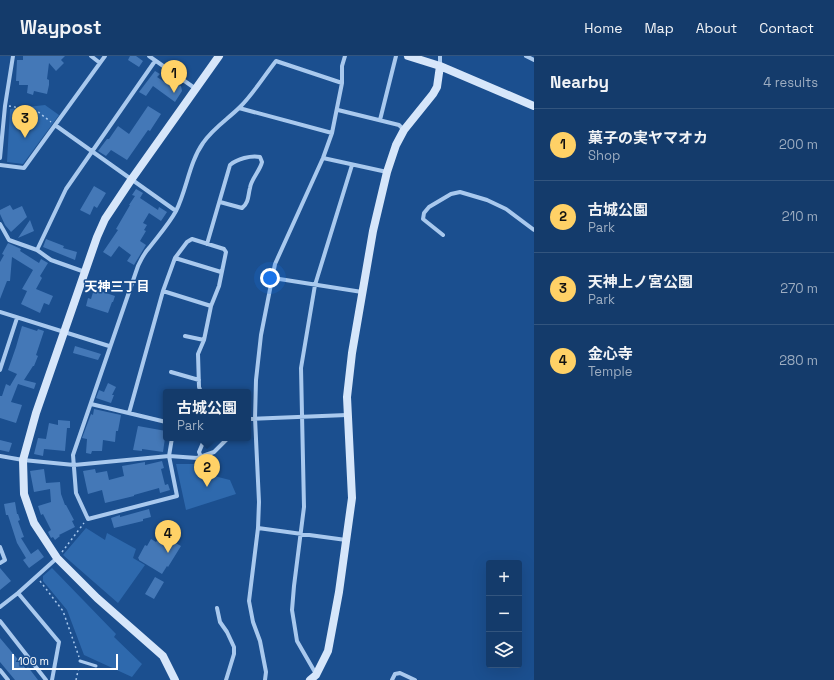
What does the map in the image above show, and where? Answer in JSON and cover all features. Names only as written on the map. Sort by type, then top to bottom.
[{"type":"street","points":[[0,158],[13,56]]},
{"type":"street","points":[[91,56],[100,63]]},
{"type":"street","points":[[0,165],[24,168],[106,56]]},
{"type":"street","points":[[149,56],[196,89]]},
{"type":"street","points":[[175,680],[163,656],[97,598],[57,558],[34,524],[24,494],[23,460],[36,413],[97,237],[105,219],[219,56]]},
{"type":"street","points":[[265,680],[266,672],[260,641],[249,601],[258,528],[259,502],[255,418],[256,380],[261,336],[275,264],[323,158],[332,133],[338,110],[342,84],[342,66],[345,56]]},
{"type":"street","points":[[380,120],[396,56]]},
{"type":"street","points":[[408,56],[440,66],[534,106]]},
{"type":"street","points":[[313,678],[328,651],[339,592],[352,498],[347,397],[352,352],[373,232],[387,172],[396,145],[404,130],[437,87],[440,56]]},
{"type":"street","points":[[526,56],[534,60]]},
{"type":"street","points":[[37,250],[66,189],[155,61]]},
{"type":"street","points":[[172,441],[169,456],[177,496],[88,519],[76,493],[73,455],[138,266],[147,249],[176,211],[188,183],[194,160],[204,142],[222,122],[250,97],[276,61],[342,84]]},
{"type":"street","points":[[239,108],[332,133]]},
{"type":"street","points":[[338,110],[399,125],[404,130]]},
{"type":"street","points":[[55,125],[176,211]]},
{"type":"street","points":[[207,244],[230,165],[234,162],[255,156],[260,157],[262,162],[260,169],[250,186],[246,205],[242,208],[220,202]]},
{"type":"street","points":[[323,158],[387,172]]},
{"type":"street","points":[[313,678],[297,641],[292,610],[304,507],[301,368],[315,285],[352,165]]},
{"type":"street","points":[[443,235],[423,219],[424,212],[429,207],[451,194],[460,192],[487,200],[506,209],[534,230]]},
{"type":"street","points":[[0,224],[2,230],[10,240],[37,250],[51,260],[85,272]]},
{"type":"street","points":[[129,413],[163,291],[175,258],[187,242],[192,239],[224,249],[226,252],[219,286],[211,306],[204,340],[198,354],[200,389]]},
{"type":"street","points":[[175,258],[221,272]]},
{"type":"street","points":[[273,278],[362,292]]},
{"type":"street","points":[[163,291],[211,306]]},
{"type":"street","points":[[0,312],[110,346]]},
{"type":"street","points":[[0,370],[17,318]]},
{"type":"street","points":[[185,336],[204,340]]},
{"type":"street","points":[[171,372],[199,380]]},
{"type":"street","points":[[91,404],[163,421]]},
{"type":"street","points":[[251,419],[347,415]]},
{"type":"street","points":[[201,457],[199,452],[204,441]]},
{"type":"street","points":[[0,456],[74,465],[169,456],[188,458],[201,457],[214,452],[225,441]]},
{"type":"street","points":[[258,528],[346,540]]},
{"type":"street","points":[[0,547],[5,560],[0,563]]},
{"type":"street","points":[[0,607],[57,558]]},
{"type":"street","points":[[18,593],[59,642],[52,680]]},
{"type":"street","points":[[217,608],[220,622],[227,632],[234,647],[234,654],[226,680]]},
{"type":"street","points":[[0,621],[46,680]]},
{"type":"street","points":[[0,670],[8,680]]},
{"type":"street","points":[[392,680],[395,674],[400,673],[415,680]]},
{"type":"lane","points":[[80,661],[96,666]]},
{"type":"path","points":[[6,106],[37,111],[55,125]]},
{"type":"path","points":[[57,558],[88,519]]},
{"type":"path","points":[[36,577],[63,611],[80,661],[76,680]]},
{"type":"shaded area","points":[[45,105],[59,115],[23,164],[7,162],[10,109]]},
{"type":"shaded area","points":[[211,459],[214,476],[230,480],[236,494],[186,510],[176,464],[194,464]]},
{"type":"shaded area","points":[[86,528],[105,540],[107,533],[136,549],[133,558],[145,565],[118,603],[63,555]]},
{"type":"shaded area","points":[[52,568],[116,634],[114,637],[142,664],[132,677],[84,655],[67,610],[43,581],[43,576]]},
{"type":"building","points":[[23,56],[65,56],[61,60],[64,63],[56,71],[49,63],[47,79],[49,80],[49,85],[47,94],[34,91],[33,95],[27,93],[28,85],[19,85],[19,81],[16,81],[17,60],[23,60]]},
{"type":"building","points":[[130,56],[136,56],[143,61],[139,67],[128,60]]},
{"type":"building","points":[[155,71],[160,74],[157,77],[172,87],[175,83],[181,86],[182,91],[175,102],[153,86],[146,96],[139,92]]},
{"type":"building","points":[[148,106],[161,114],[150,131],[148,130],[127,160],[111,150],[106,156],[98,151],[118,126],[129,134]]},
{"type":"building","points":[[94,186],[106,193],[97,208],[94,206],[90,215],[80,210]]},
{"type":"building","points":[[136,189],[143,193],[140,198],[158,210],[159,207],[167,212],[161,221],[149,213],[143,223],[147,225],[144,230],[146,231],[140,241],[146,245],[134,265],[127,261],[131,255],[119,246],[111,257],[103,252],[118,230],[116,229],[135,196],[132,195]]},
{"type":"building","points":[[10,205],[13,210],[22,206],[27,217],[11,232],[5,225],[0,214],[0,210]]},
{"type":"building","points":[[30,220],[34,231],[18,238]]},
{"type":"building","points":[[46,239],[64,246],[63,248],[77,252],[75,260],[43,247]]},
{"type":"building","points":[[8,243],[21,249],[20,251],[39,263],[41,259],[48,263],[40,276],[42,278],[36,289],[53,296],[49,305],[44,303],[40,313],[21,304],[27,291],[22,289],[33,270],[12,257],[10,281],[7,281],[0,299],[0,262],[4,255],[2,254]]},
{"type":"building","points":[[94,289],[115,296],[108,313],[86,306],[88,298],[91,299]]},
{"type":"building","points":[[22,326],[37,331],[38,329],[44,331],[34,366],[24,380],[36,383],[34,389],[18,384],[11,402],[22,405],[16,423],[0,418],[0,396],[2,396],[6,384],[10,386],[17,374],[8,370]]},
{"type":"building","points":[[75,346],[101,354],[98,360],[73,353]]},
{"type":"building","points":[[108,383],[116,387],[112,395],[114,395],[111,403],[96,398],[99,390],[104,392]]},
{"type":"building","points":[[94,409],[121,415],[118,431],[116,431],[115,442],[103,440],[102,451],[92,451],[91,454],[86,453],[87,439],[82,438],[91,414],[93,415]]},
{"type":"building","points":[[58,420],[70,421],[70,428],[67,428],[65,451],[44,449],[43,456],[34,454],[38,438],[46,439],[49,423],[58,425]]},
{"type":"building","points":[[138,426],[163,430],[163,441],[165,441],[163,452],[142,449],[142,451],[133,450]]},
{"type":"building","points":[[0,440],[12,443],[9,452],[0,450]]},
{"type":"building","points":[[162,461],[164,468],[161,469],[165,485],[168,484],[170,490],[160,493],[159,488],[105,503],[102,490],[88,494],[83,471],[95,469],[96,473],[107,471],[109,480],[124,476],[122,466],[145,462],[145,465]]},
{"type":"building","points":[[44,469],[46,483],[60,482],[61,494],[65,505],[74,520],[72,521],[75,527],[59,535],[60,536],[55,540],[53,537],[51,538],[48,532],[51,530],[43,514],[41,515],[38,506],[51,502],[50,489],[34,492],[30,471]]},
{"type":"building","points":[[15,502],[17,514],[20,520],[18,521],[24,537],[21,538],[31,554],[38,549],[44,557],[29,568],[23,560],[26,558],[17,543],[8,515],[6,515],[4,504]]},
{"type":"building","points":[[149,509],[151,517],[143,519],[143,521],[114,528],[111,518]]},
{"type":"building","points":[[161,535],[181,546],[162,574],[138,558],[145,545],[147,546],[151,539],[156,542]]},
{"type":"building","points":[[0,568],[11,581],[0,590]]},
{"type":"building","points":[[155,577],[164,582],[154,599],[145,594]]},
{"type":"building","points":[[0,638],[26,669],[28,667],[38,680],[15,680],[0,662]]},
{"type":"place","name":"菓子の実ヤマオカ","points":[[174,93]]},
{"type":"place","name":"天神上ノ宮公園","points":[[25,138]]},
{"type":"place","name":"古城公園","points":[[207,487]]},
{"type":"place","name":"金心寺","points":[[168,553]]},
{"type":"district","name":"天神三丁目","points":[[117,286]]}]
